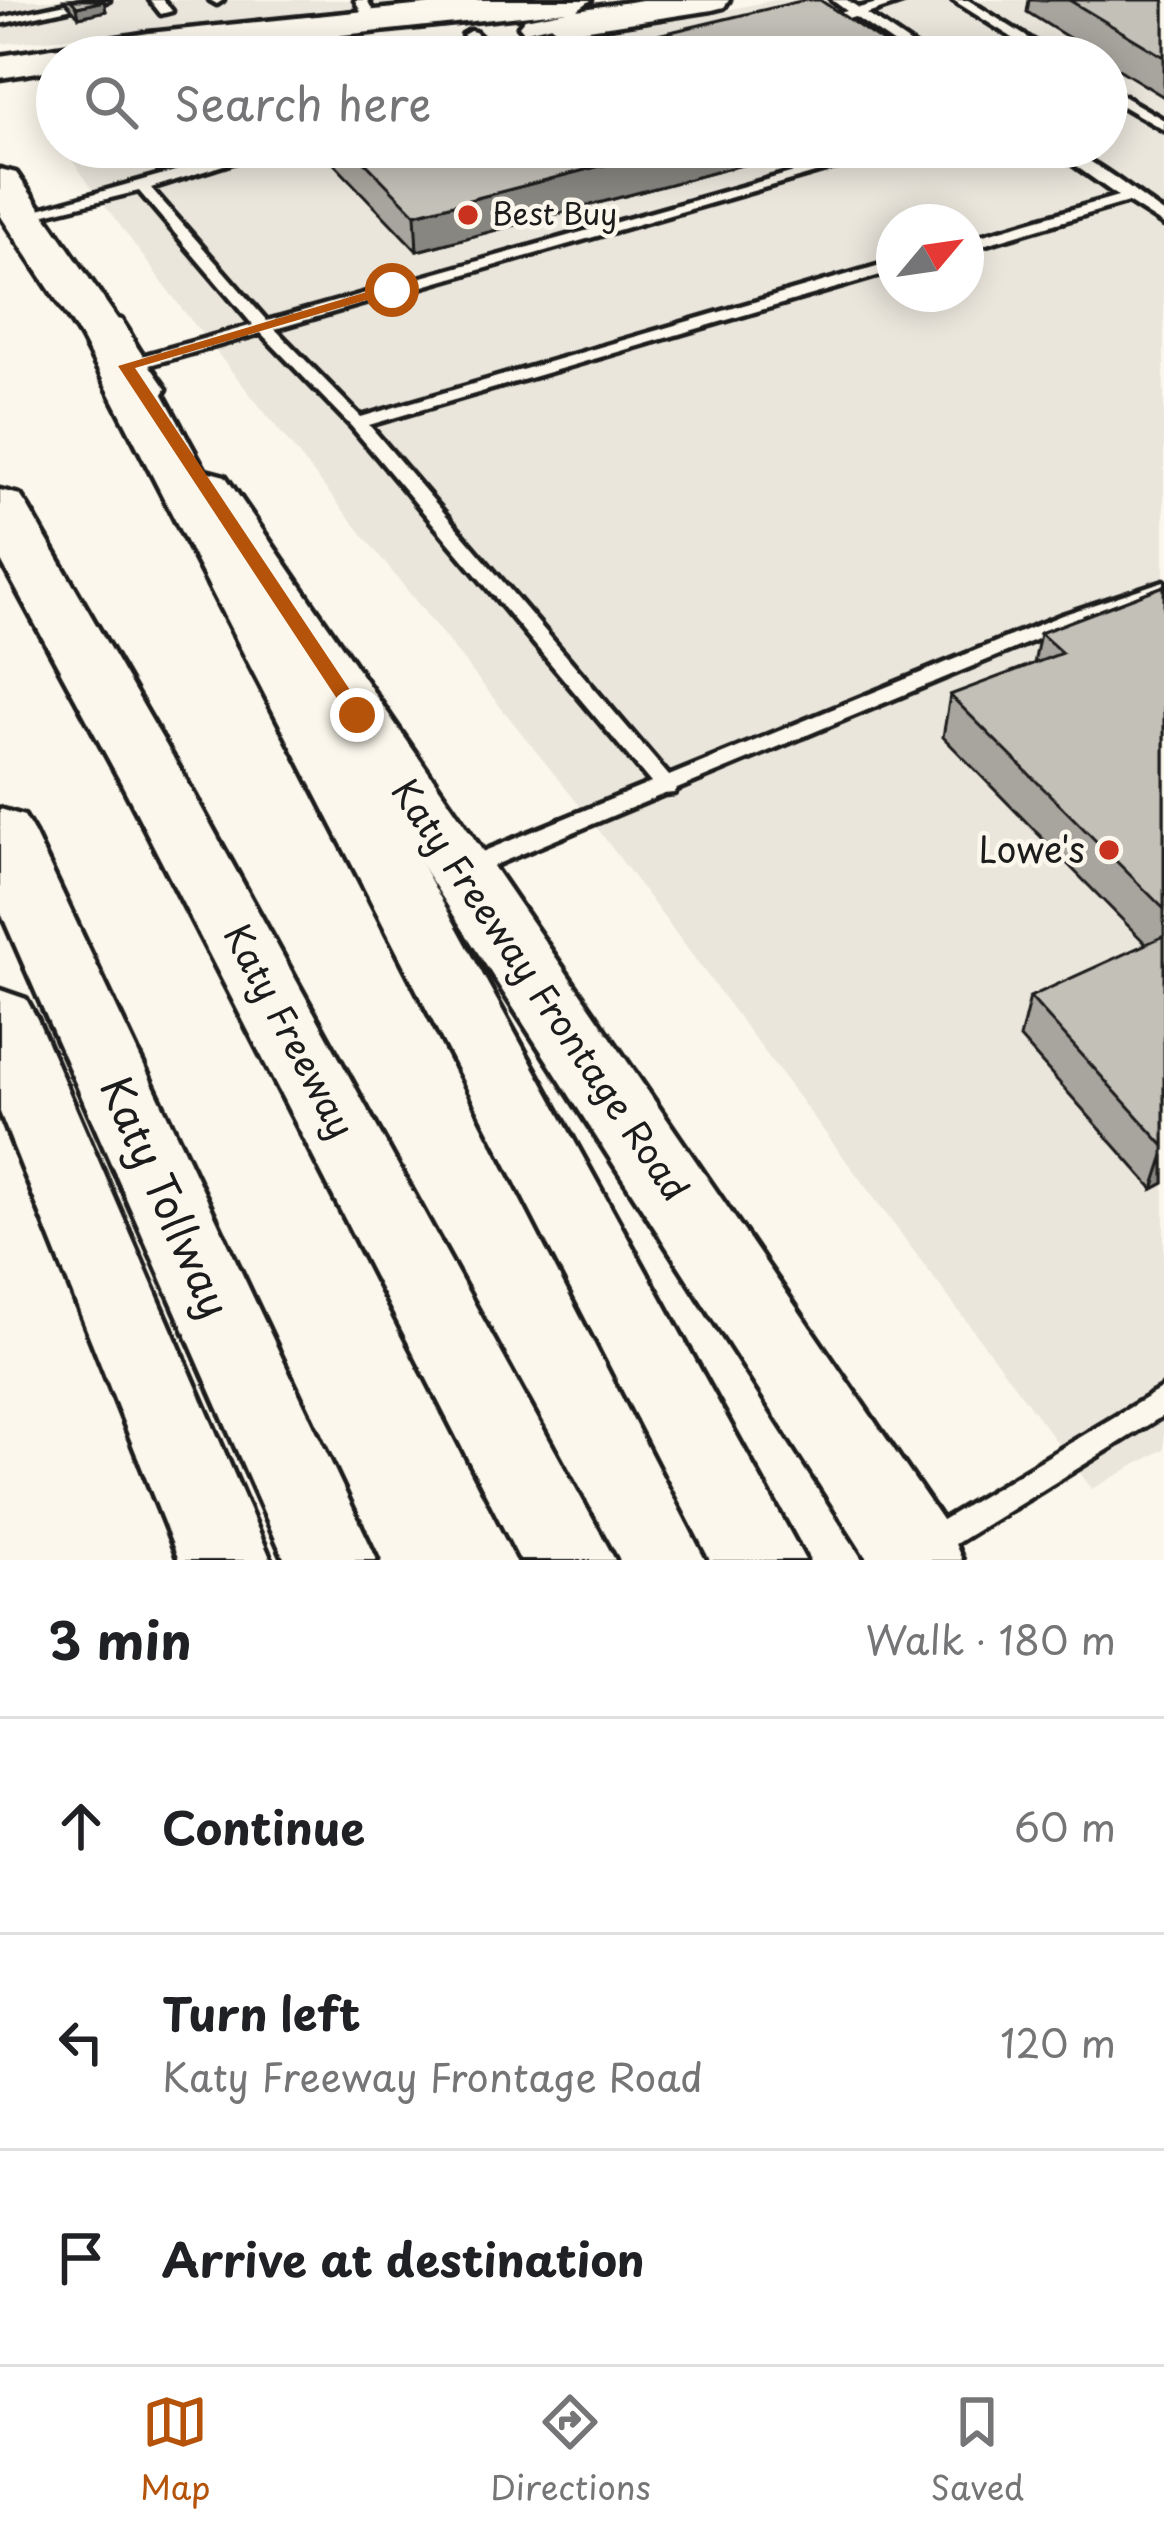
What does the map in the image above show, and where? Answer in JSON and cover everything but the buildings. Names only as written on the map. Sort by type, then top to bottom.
[{"type":"highway","points":[[114,348],[759,1560]]},
{"type":"highway","name":"Katy Freeway","points":[[0,507],[164,800],[569,1560]]},
{"type":"highway","name":"Katy Tollway","points":[[0,833],[331,1560]]},
{"type":"highway","points":[[0,1019],[225,1560]]},
{"type":"main road","name":"Katy Freeway Frontage Road","points":[[9,198],[114,348],[915,1557]]},
{"type":"street","points":[[197,36],[367,11],[574,0]]},
{"type":"street","points":[[532,36],[712,0]]},
{"type":"street","points":[[0,67],[36,61]]},
{"type":"street","points":[[0,96],[36,88]]},
{"type":"lane","points":[[1,15],[43,0]]},
{"type":"lane","points":[[1,15],[103,0]]},
{"type":"lane","points":[[838,0],[892,36]]},
{"type":"lane","points":[[806,27],[902,0]]},
{"type":"lane","points":[[959,0],[1018,36]]},
{"type":"lane","points":[[1128,104],[1164,126]]},
{"type":"lane","points":[[189,168],[194,172]]},
{"type":"lane","points":[[9,198],[142,186],[207,168]]},
{"type":"lane","points":[[114,348],[262,326],[823,168]]},
{"type":"lane","points":[[1087,168],[1164,220]]},
{"type":"lane","points":[[142,186],[262,326],[358,423],[667,788]]},
{"type":"lane","points":[[984,239],[1130,197]]},
{"type":"lane","points":[[358,423],[876,271]]},
{"type":"lane","points":[[460,871],[1069,619],[1164,587]]},
{"type":"lane","points":[[915,1557],[1164,1400]]},
{"type":"shaded area","points":[[0,0],[479,0],[87,36],[36,36],[36,41],[0,44]]},
{"type":"shaded area","points":[[775,0],[1164,0],[1164,1449],[1092,1489],[591,820],[182,309],[78,168],[1128,168],[1128,36],[553,36],[688,18]]},
{"type":"place","name":"Best Buy","points":[[468,215]]},
{"type":"place","name":"Lowe's","points":[[1109,850]]},
{"type":"route","points":[[357,715],[126,366],[392,290]]}]
